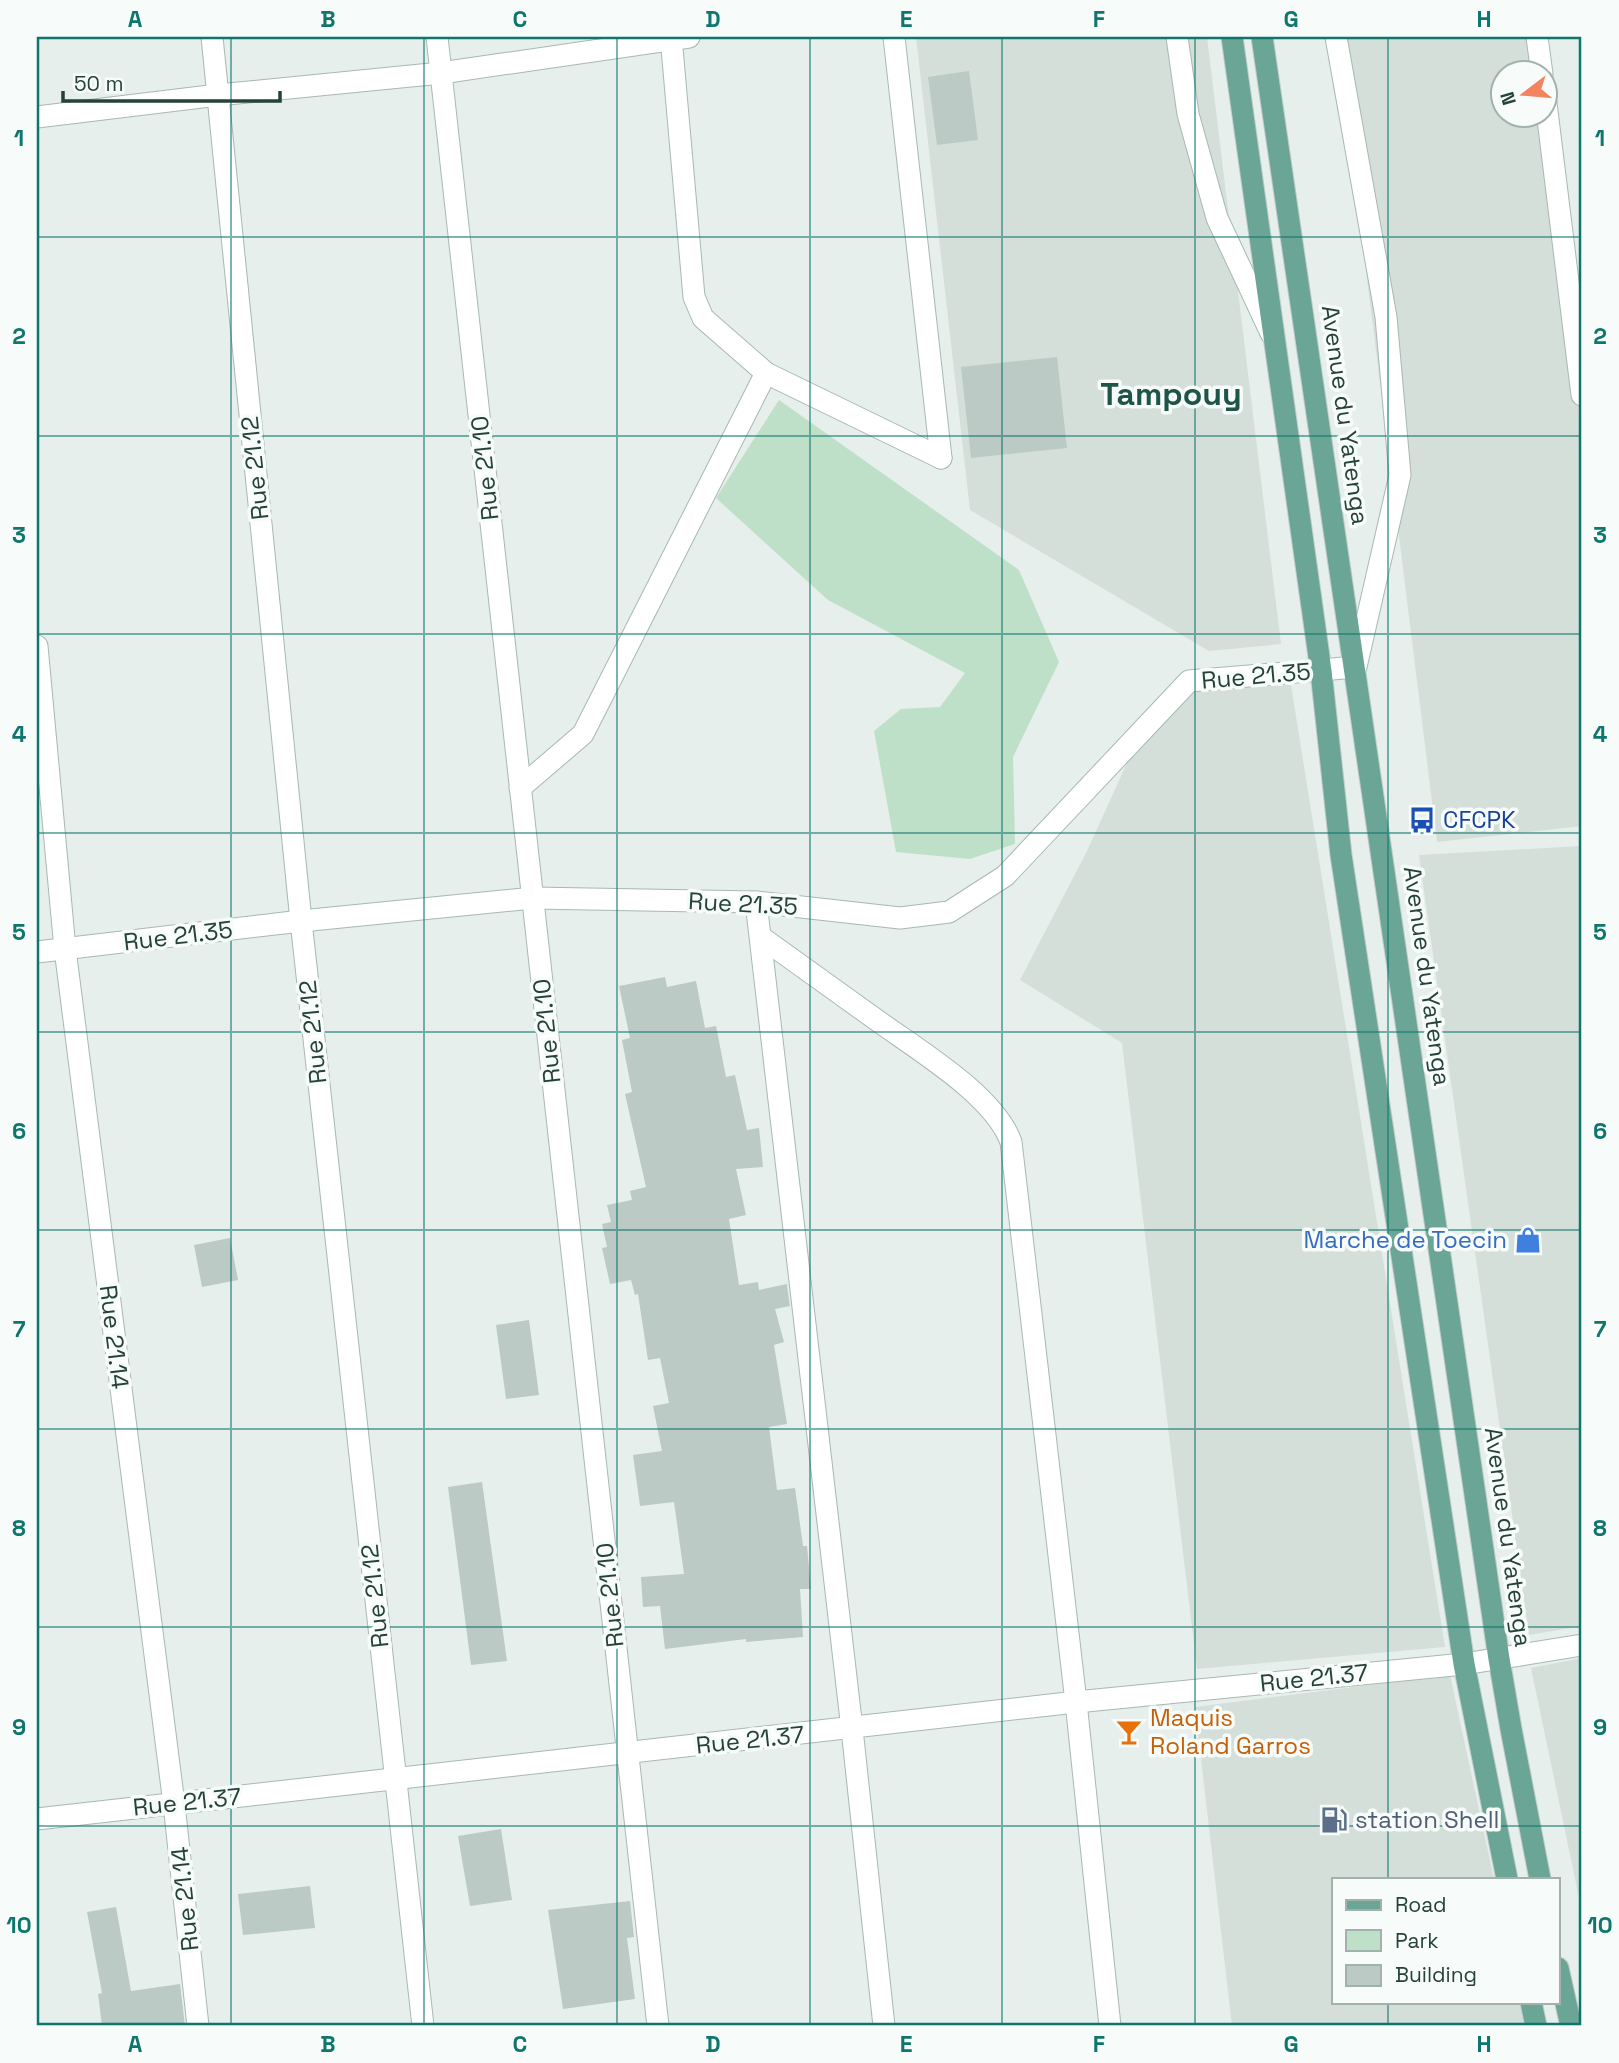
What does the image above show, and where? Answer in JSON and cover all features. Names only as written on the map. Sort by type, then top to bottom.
[{"type":"main road","points":[[1232,37],[1321,670],[1341,855],[1464,1664],[1507,1878]]},
{"type":"main road","name":"Avenue du Yatenga","points":[[1262,37],[1499,1659],[1510,1730],[1541,1878]]},
{"type":"main road","points":[[1560,1977],[1571,2026]]},
{"type":"main road","points":[[1531,2004],[1536,2026]]},
{"type":"street","name":"Rue 21.12","points":[[212,37],[301,921],[423,2026]]},
{"type":"street","name":"Rue 21.10","points":[[437,37],[658,2026]]},
{"type":"street","points":[[37,117],[218,95],[441,73],[677,37],[694,297],[703,318],[766,373],[941,458],[894,37]]},
{"type":"street","points":[[1177,37],[1188,114],[1217,218],[1276,344]]},
{"type":"street","points":[[1336,37],[1386,317],[1400,475],[1356,667]]},
{"type":"street","points":[[1537,37],[1540,60]]},
{"type":"street","points":[[1548,130],[1582,395]]},
{"type":"street","points":[[520,788],[583,734],[766,373]]},
{"type":"street","name":"Rue 21.14","points":[[37,646],[65,949],[174,1804],[198,2026]]},
{"type":"street","name":"Rue 21.35","points":[[37,952],[301,921],[533,898],[755,902],[900,918],[949,912],[1005,876],[1189,681],[1356,667]]},
{"type":"street","points":[[755,902],[884,2026]]},
{"type":"street","points":[[761,937],[954,1076],[990,1109],[1006,1129],[1011,1142],[1076,1702],[1110,2026]]},
{"type":"street","name":"Rue 21.37","points":[[37,1819],[1076,1702],[1464,1664],[1582,1645]]},
{"type":"shaded area","points":[[916,37],[1207,37],[1281,644],[1209,651],[970,510]]},
{"type":"shaded area","points":[[1337,37],[1541,37],[1544,60],[1490,60],[1490,130],[1552,130],[1582,390],[1582,826],[1437,842]]},
{"type":"shaded area","points":[[1291,685],[1445,1647],[1197,1669],[1122,1043],[1020,980],[1087,851],[1137,741],[1192,689]]},
{"type":"shaded area","name":"Marche de Toecin","points":[[1582,846],[1582,1626],[1529,1635],[1419,855]]},
{"type":"shaded area","points":[[1582,1658],[1582,1912],[1531,1668]]},
{"type":"shaded area","points":[[1450,1675],[1494,1878],[1332,1878],[1332,2004],[1524,2004],[1529,2026],[1232,2026],[1195,1707]]},
{"type":"green space","points":[[779,400],[1019,570],[1059,662],[1013,757],[1015,844],[970,859],[896,852],[874,731],[901,709],[940,707],[965,673],[828,600],[716,498]]},
{"type":"building","points":[[969,71],[978,140],[937,145],[928,77]]},
{"type":"building","points":[[1057,357],[1067,448],[971,458],[961,367]]},
{"type":"building","points":[[665,977],[667,987],[696,981],[705,1028],[716,1026],[726,1077],[735,1075],[747,1130],[759,1128],[763,1167],[736,1169],[746,1215],[729,1219],[739,1285],[758,1282],[759,1290],[787,1284],[790,1306],[775,1309],[784,1342],[774,1345],[787,1424],[769,1427],[777,1490],[795,1488],[803,1546],[807,1546],[811,1589],[800,1589],[803,1637],[746,1642],[746,1639],[665,1649],[660,1606],[643,1607],[641,1577],[684,1574],[674,1502],[640,1506],[633,1455],[662,1451],[653,1406],[669,1403],[660,1358],[648,1360],[638,1294],[635,1295],[631,1280],[610,1284],[602,1248],[607,1247],[602,1224],[611,1222],[607,1205],[632,1200],[630,1191],[646,1187],[625,1094],[632,1092],[622,1040],[630,1038],[619,986]]},
{"type":"building","points":[[230,1238],[238,1280],[202,1287],[194,1245]]},
{"type":"building","points":[[529,1320],[539,1395],[506,1399],[496,1325]]},
{"type":"building","points":[[482,1482],[507,1661],[471,1665],[448,1487]]},
{"type":"building","points":[[501,1829],[512,1900],[470,1906],[458,1836]]},
{"type":"building","points":[[310,1886],[315,1928],[243,1935],[238,1894]]},
{"type":"building","points":[[630,1901],[634,1937],[627,1938],[635,1999],[563,2009],[548,1910]]},
{"type":"building","points":[[116,1907],[131,1991],[180,1984],[185,2026],[102,2026],[98,1994],[102,1993],[87,1912]]},
{"type":"place","name":"CFCPK","points":[[1422,820]]},
{"type":"place","name":"Marche de Toecin","points":[[1528,1240]]},
{"type":"place","name":"Maquis Roland Garros","points":[[1129,1732]]},
{"type":"place","name":"station Shell","points":[[1334,1820]]},
{"type":"district","name":"Tampouy","points":[[1171,394]]}]
